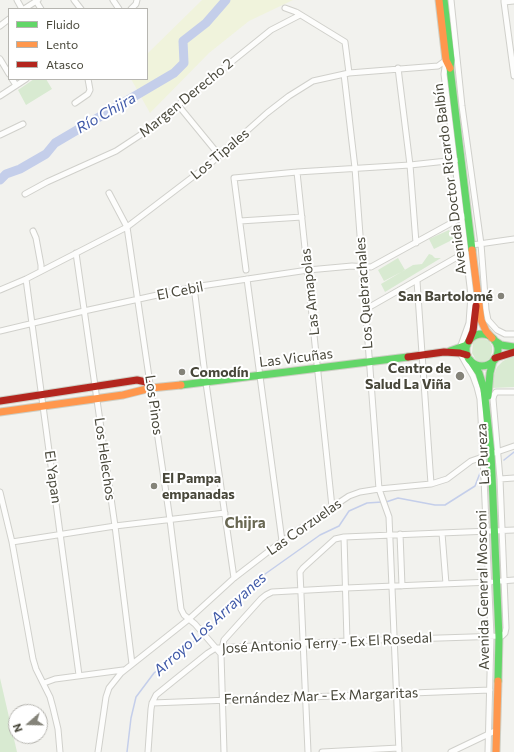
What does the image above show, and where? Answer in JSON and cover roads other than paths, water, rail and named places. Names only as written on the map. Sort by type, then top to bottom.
[{"type":"main road","name":"Avenida Doctor Ricardo Balbín","points":[[439,0],[450,68],[459,107],[458,160],[466,197],[465,216],[472,245],[476,286]]},
{"type":"main road","name":"Avenida Doctor Ricardo Balbín","points":[[444,0],[449,60]]},
{"type":"main road","points":[[476,286],[481,320],[498,350],[494,360],[488,394],[489,426]]},
{"type":"main road","points":[[465,350],[473,330],[476,315],[476,286]]},
{"type":"main road","points":[[465,350],[477,335],[482,334],[501,344],[514,347]]},
{"type":"main road","points":[[465,350],[474,364],[482,366],[487,365],[508,353],[514,352]]},
{"type":"main road","points":[[465,350],[479,373],[482,381],[489,426]]},
{"type":"main road","name":"Las Vicuñas","points":[[0,412],[123,395],[151,388],[206,383],[465,350]]},
{"type":"main road","name":"Las Vicuñas","points":[[0,401],[141,380],[151,388]]},
{"type":"main road","points":[[121,382],[119,388],[123,395]]},
{"type":"main road","name":"Avenida General Mosconi","points":[[489,426],[495,452],[499,531],[500,581],[496,752]]},
{"type":"street","points":[[74,0],[80,8]]},
{"type":"street","points":[[451,0],[459,107],[481,244],[486,310],[488,320],[501,333],[514,334]]},
{"type":"street","points":[[25,8],[37,1]]},
{"type":"street","points":[[514,1],[504,1],[514,76]]},
{"type":"street","points":[[285,8],[300,15]]},
{"type":"street","name":"Los Quebrachales","points":[[300,15],[345,42],[346,73],[355,168],[379,489],[389,517],[398,694],[399,750]]},
{"type":"street","name":"Margen Derecho 2","points":[[25,194],[47,182],[116,151],[160,122],[178,105],[271,30],[300,15]]},
{"type":"street","points":[[0,59],[8,72]]},
{"type":"street","points":[[449,60],[444,74],[458,160],[465,216],[466,252],[471,295],[471,308],[465,350]]},
{"type":"street","name":"Los Tipales","points":[[0,290],[26,279],[127,227],[219,156],[267,113],[305,85],[319,79],[346,73],[438,66],[449,60]]},
{"type":"street","points":[[398,68],[410,165],[416,243]]},
{"type":"street","points":[[13,80],[16,85]]},
{"type":"street","points":[[0,96],[24,80]]},
{"type":"street","points":[[75,103],[88,94],[90,90],[88,80]]},
{"type":"street","points":[[178,105],[219,156]]},
{"type":"street","points":[[0,135],[23,124]]},
{"type":"street","points":[[246,270],[234,178],[458,160]]},
{"type":"street","name":"Las Amapolas","points":[[298,172],[332,507]]},
{"type":"street","name":"Los Pinos","points":[[109,193],[127,227],[170,520],[181,609],[184,615],[189,619]]},
{"type":"street","points":[[466,197],[474,196]]},
{"type":"street","name":"El Cebil","points":[[0,331],[194,287],[308,270],[352,266],[370,267],[465,216]]},
{"type":"street","points":[[240,222],[302,217]]},
{"type":"street","points":[[33,231],[42,265],[41,271]]},
{"type":"street","points":[[472,245],[514,239]]},
{"type":"street","points":[[366,309],[466,252]]},
{"type":"street","name":"Los Helechos","points":[[76,253],[115,526],[132,664]]},
{"type":"street","name":"El Yapan","points":[[26,279],[80,675]]},
{"type":"street","points":[[248,279],[282,541]]},
{"type":"street","points":[[417,281],[432,484]]},
{"type":"street","points":[[194,287],[234,578]]},
{"type":"street","name":"La Pureza","points":[[465,350],[480,399],[491,636],[488,752]]},
{"type":"street","points":[[499,531],[500,479],[495,452],[493,399],[496,392],[514,392]]},
{"type":"street","name":"Las Corzuelas","points":[[98,752],[106,697],[109,688],[124,670],[189,619],[234,578],[282,541],[349,496],[360,492],[432,484],[447,480],[471,461],[514,446]]},
{"type":"street","points":[[500,479],[514,478]]},
{"type":"street","points":[[0,492],[12,542],[33,659],[53,708],[58,729],[60,752]]},
{"type":"street","points":[[12,542],[115,526],[225,513]]},
{"type":"street","points":[[308,752],[300,591],[300,572],[303,568],[335,539],[344,537],[514,530]]},
{"type":"street","points":[[442,533],[446,584]]},
{"type":"street","points":[[400,534],[402,586]]},
{"type":"street","points":[[344,537],[347,640]]},
{"type":"street","points":[[222,648],[224,640],[266,595],[272,592],[514,580]]},
{"type":"street","points":[[189,619],[221,654],[224,752]]},
{"type":"street","name":"José Antonio Terry - Ex El Rosedal","points":[[152,703],[156,695],[216,648],[347,640],[499,636]]},
{"type":"street","points":[[44,683],[55,679],[124,670]]},
{"type":"street","name":"Fernández Mar - Ex Margaritas","points":[[152,703],[490,690]]},
{"type":"street","points":[[148,752],[152,703]]},
{"type":"street","points":[[451,752],[497,730]]},
{"type":"street","points":[[322,752],[399,750]]},
{"type":"waterway","name":"Río Chijra","points":[[0,180],[6,174],[20,169],[46,154],[55,143],[174,73],[184,63],[183,41],[206,23],[226,0]]},
{"type":"waterway","name":"Arroyo Los Arrayanes","points":[[504,460],[514,452]]},
{"type":"waterway","name":"Arroyo Los Arrayanes","points":[[386,502],[398,498],[435,505],[445,505],[475,486],[480,473]]},
{"type":"waterway","name":"Arroyo Los Arrayanes","points":[[127,752],[131,718],[136,697],[154,673],[219,621],[251,584],[320,535],[339,526],[349,511],[367,503],[382,502]]},
{"type":"place","name":"San Bartolomé","points":[[501,296]]},
{"type":"place","name":"Comodín","points":[[182,372]]},
{"type":"place","name":"Centro de Salud La Viña","points":[[460,376]]},
{"type":"place","name":"El Pampa empanadas","points":[[154,486]]},
{"type":"district","name":"Chijra","points":[[245,523]]}]
